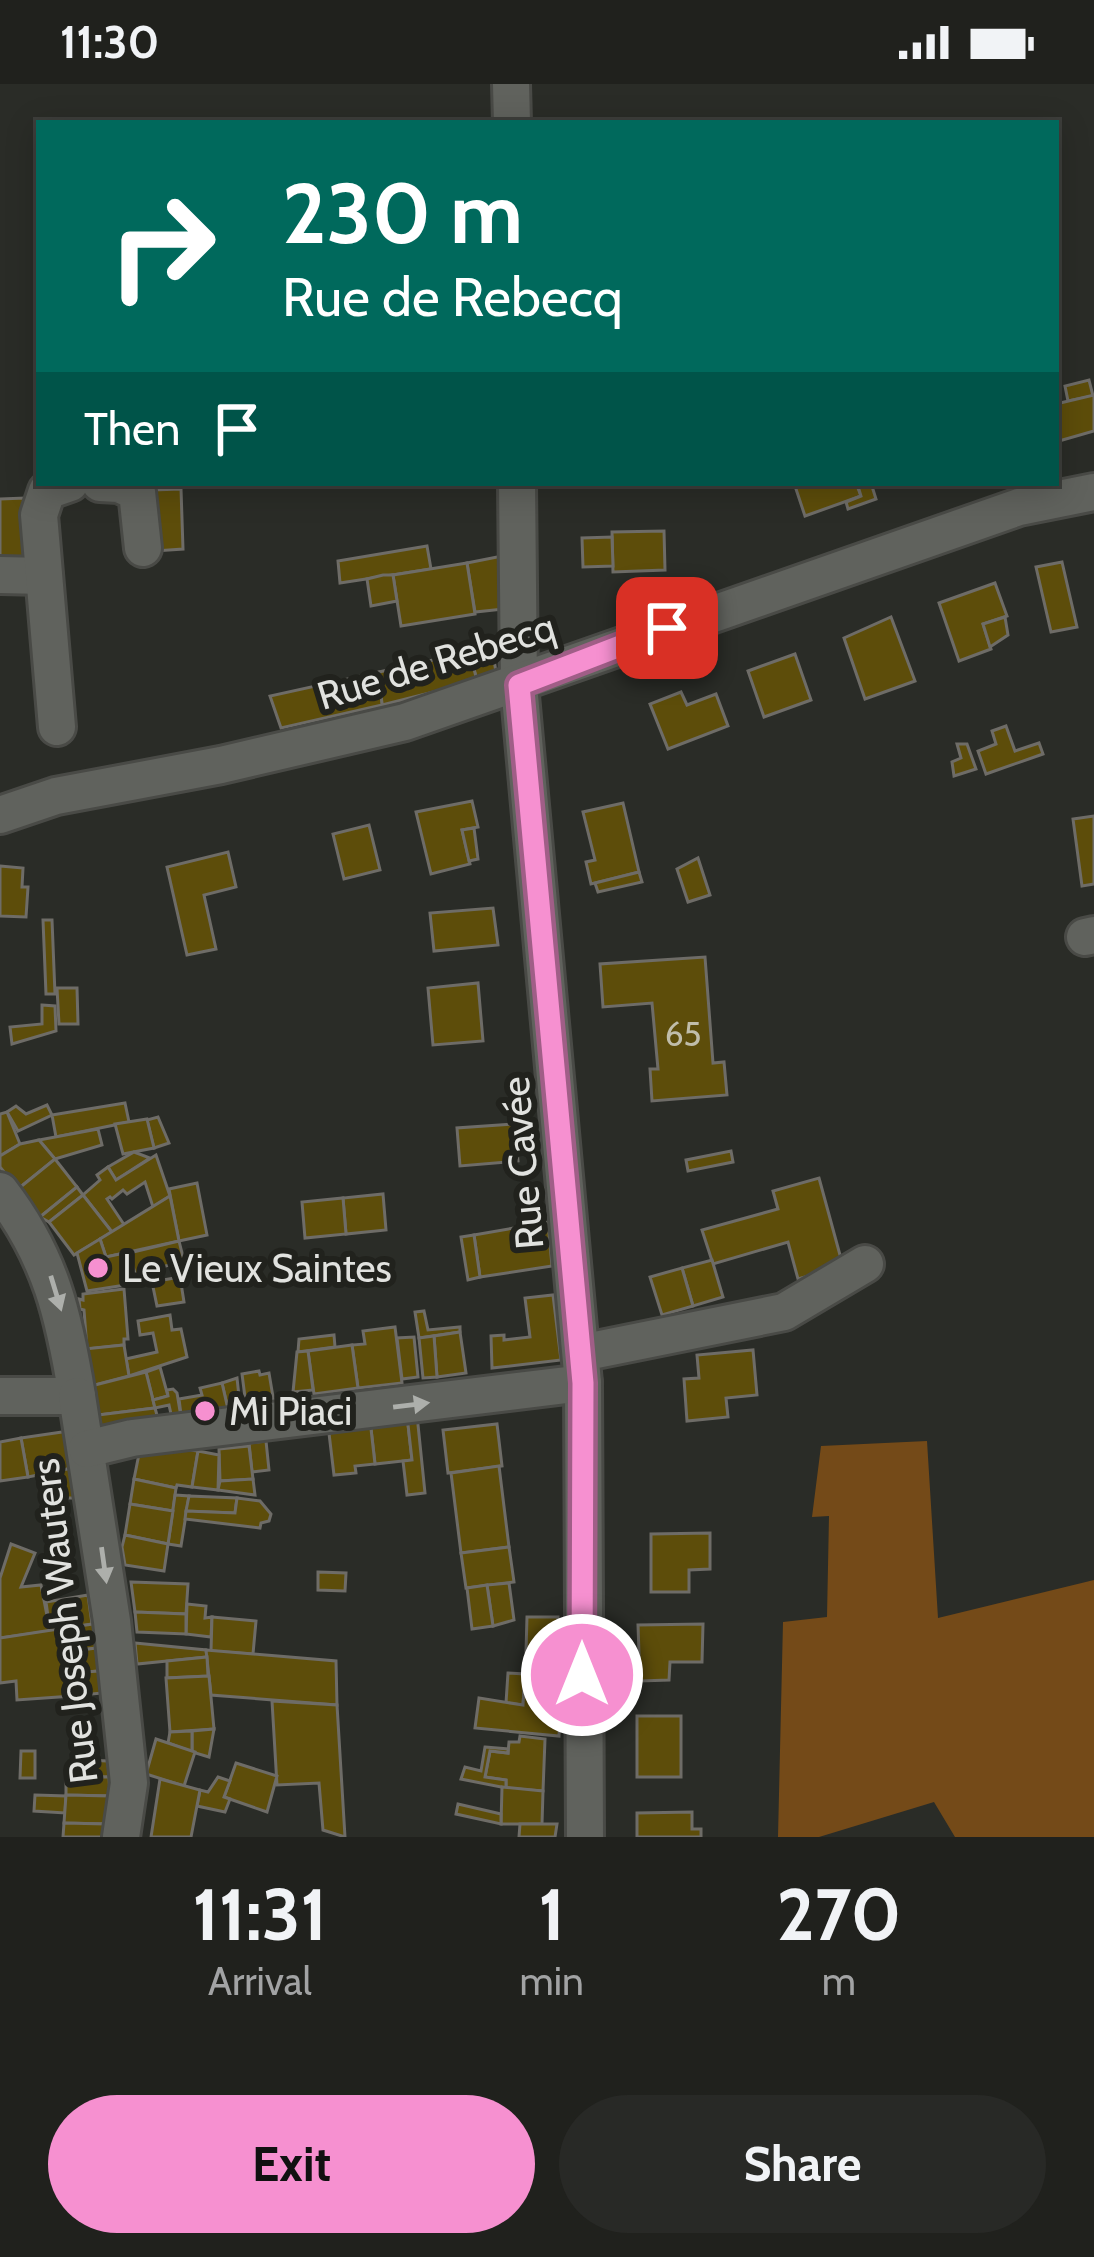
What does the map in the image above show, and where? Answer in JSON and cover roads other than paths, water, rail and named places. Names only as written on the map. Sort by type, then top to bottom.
[{"type":"street","points":[[511,84],[512,120]]},
{"type":"street","points":[[57,727],[39,514],[47,491],[61,486]]},
{"type":"street","points":[[123,486],[136,492],[143,548]]},
{"type":"street","name":"Rue Cavée","points":[[517,486],[519,685],[582,1368],[585,1837]]},
{"type":"street","name":"Rue de Rebecq","points":[[0,815],[56,796],[221,765],[405,722],[1019,507],[1094,492]]},
{"type":"street","points":[[0,575],[44,576]]},
{"type":"street","name":"Rue Joseph Wauters","points":[[0,1191],[39,1249],[55,1286],[77,1396],[112,1621],[129,1784],[125,1835]]},
{"type":"street","points":[[87,1449],[582,1368],[784,1312],[866,1264]]},
{"type":"street","points":[[0,1396],[77,1396]]},
{"type":"place","name":"Le Vieux Saintes","points":[[98,1268]]},
{"type":"place","name":"Mi Piaci","points":[[205,1411]]}]
